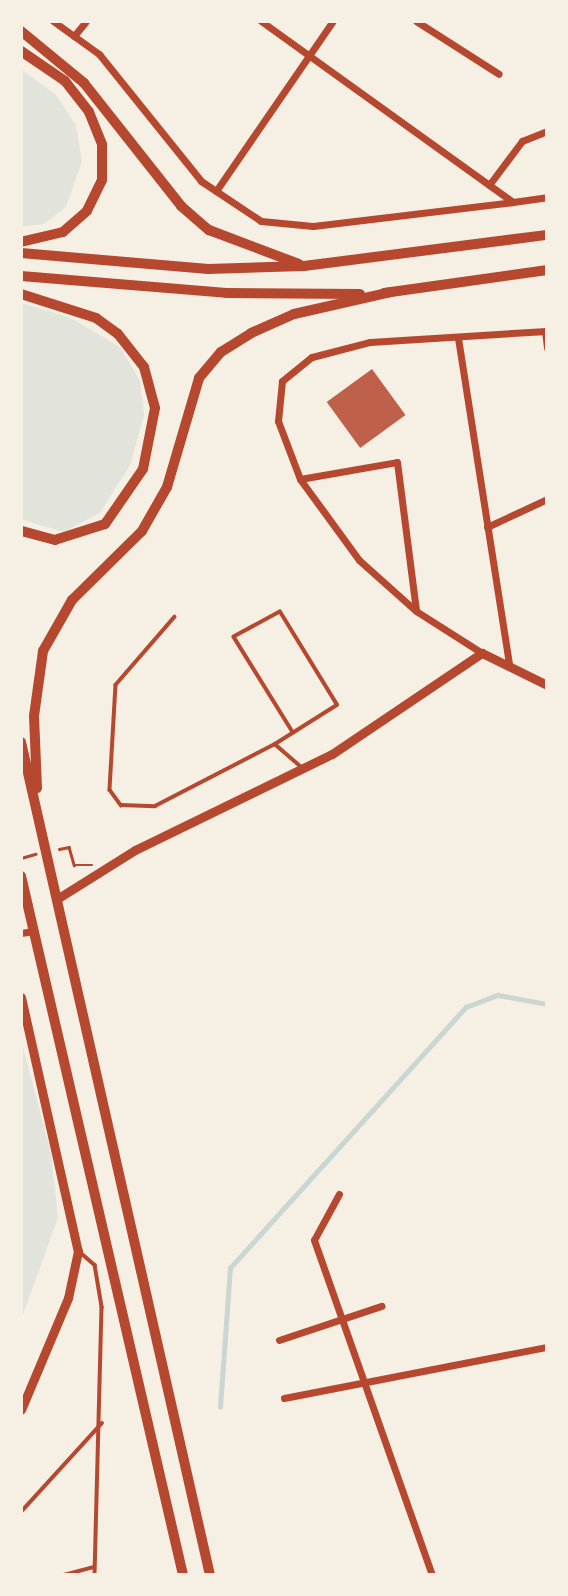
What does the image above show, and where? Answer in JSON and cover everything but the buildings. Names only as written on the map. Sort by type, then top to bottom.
[{"type":"highway","points":[[21,31],[84,83],[181,206],[209,230],[304,266]]},
{"type":"highway","points":[[21,51],[65,81],[89,112],[102,145],[102,180],[87,211],[64,232],[21,242]]},
{"type":"highway","points":[[21,253],[208,269],[304,266],[547,236]]},
{"type":"highway","points":[[38,815],[34,716],[43,652],[72,600],[142,531],[167,487],[199,378],[221,352],[251,333],[294,314],[391,292],[547,270]]},
{"type":"highway","points":[[21,276],[226,293],[391,292]]},
{"type":"highway","points":[[21,294],[96,318],[118,334],[144,367],[155,408],[144,469],[105,524],[55,540],[21,531]]},
{"type":"highway","points":[[21,742],[60,897],[210,1575]]},
{"type":"highway","points":[[21,876],[183,1575]]},
{"type":"highway","points":[[21,884],[34,930]]},
{"type":"street","points":[[53,21],[99,54],[201,181],[261,221],[313,226],[547,197]]},
{"type":"street","points":[[75,36],[86,21]]},
{"type":"street","points":[[261,21],[308,52],[513,202]]},
{"type":"street","points":[[216,191],[308,52],[333,21]]},
{"type":"street","points":[[416,21],[499,74]]},
{"type":"street","points":[[489,185],[522,141],[547,131]]},
{"type":"street","points":[[547,348],[546,331],[370,342],[312,357],[282,381],[278,421],[300,479],[359,560],[416,611],[482,653],[547,685]]},
{"type":"street","points":[[458,338],[509,666]]},
{"type":"street","points":[[300,479],[397,462],[416,611]]},
{"type":"street","points":[[487,527],[547,499]]},
{"type":"street","points":[[60,897],[135,850],[303,768],[482,653]]},
{"type":"street","points":[[21,933],[34,930]]},
{"type":"street","points":[[21,997],[78,1251],[68,1298],[21,1410]]},
{"type":"street","points":[[339,1194],[314,1240],[362,1385],[432,1575]]},
{"type":"street","points":[[279,1340],[381,1306]]},
{"type":"street","points":[[284,1398],[547,1347]]},
{"type":"lane","points":[[175,617],[116,685],[110,790],[121,805],[155,806],[275,744],[337,705],[280,612],[234,637],[293,732]]},
{"type":"lane","points":[[275,744],[303,768]]},
{"type":"lane","points":[[78,1251],[88,1253],[95,1265],[102,1307],[103,1422],[93,1567],[95,1575]]},
{"type":"lane","points":[[21,1512],[103,1422]]},
{"type":"lane","points":[[64,1575],[93,1567]]},
{"type":"path","points":[[69,847],[74,865],[91,862]]},
{"type":"shaded area","points":[[21,69],[56,95],[76,125],[82,162],[66,207],[44,224],[21,227]]},
{"type":"shaded area","points":[[21,303],[69,317],[120,347],[140,381],[144,415],[130,465],[100,513],[63,532],[21,519]]},
{"type":"shaded area","points":[[21,1040],[51,1153],[58,1218],[21,1320]]},
{"type":"waterway","points":[[220,1407],[230,1268],[466,1007],[498,995],[547,1004]]}]
